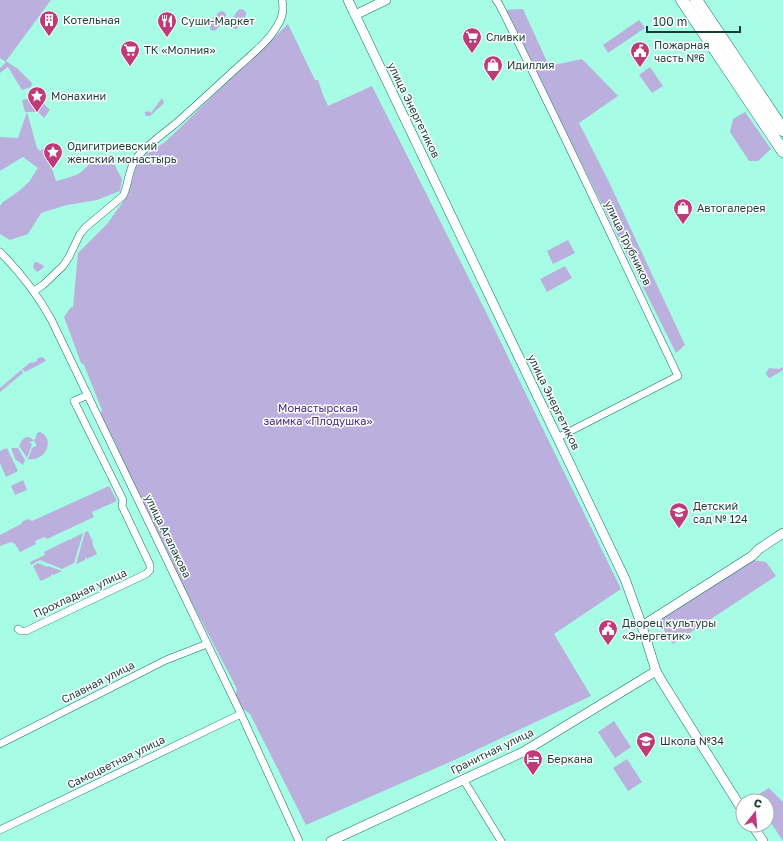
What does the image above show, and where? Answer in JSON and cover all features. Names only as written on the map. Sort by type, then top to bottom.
[{"type":"main road","points":[[682,0],[746,75],[783,130]]},
{"type":"main road","points":[[696,0],[736,82],[783,152]]},
{"type":"main road","points":[[736,82],[746,75]]},
{"type":"street","points":[[34,291],[43,285],[63,266],[70,257],[80,234],[86,227],[123,196],[126,190],[130,170],[136,158],[259,48],[274,32],[281,18],[282,0]]},
{"type":"street","name":"улица Энергетиков","points":[[348,0],[625,579],[656,671],[735,798]]},
{"type":"street","points":[[355,15],[386,0]]},
{"type":"street","name":"улица Трубников","points":[[498,2],[539,84],[678,376],[557,438]]},
{"type":"street","name":"улица Агалакова","points":[[0,252],[15,267],[34,291],[51,319],[241,714],[299,841]]},
{"type":"street","name":"Прохладная улица","points":[[18,629],[21,631],[26,631],[146,574],[150,570],[150,565],[122,506],[123,500],[74,401],[88,395]]},
{"type":"street","points":[[642,626],[752,556],[759,549],[783,533]]},
{"type":"street","name":"Славная улица","points":[[0,744],[166,660],[207,644]]},
{"type":"street","name":"Гранитная улица","points":[[331,841],[523,752],[656,671]]},
{"type":"street","name":"Самоцветная улица","points":[[0,830],[241,714]]},
{"type":"street","points":[[463,779],[501,841]]},
{"type":"green space","points":[[0,0],[51,0],[6,61],[18,69],[32,83],[31,87],[22,90],[8,67],[0,73],[0,68],[6,62],[0,58]]},
{"type":"green space","points":[[241,9],[246,12],[246,15],[238,28],[232,28],[230,26],[230,22],[238,10]]},
{"type":"green space","points":[[523,9],[549,66],[582,59],[618,96],[579,123],[609,182],[685,345],[676,353],[505,10]]},
{"type":"green space","points":[[221,11],[226,14],[226,17],[216,30],[212,31],[210,24],[215,16]]},
{"type":"green space","points":[[639,20],[645,28],[608,53],[603,45]]},
{"type":"green space","name":"Монастырская заимка «Плодушка»","points":[[288,24],[315,80],[318,80],[328,106],[372,86],[494,328],[621,589],[554,634],[591,696],[459,758],[306,825],[250,714],[242,708],[235,698],[237,689],[181,582],[129,475],[115,442],[100,416],[102,410],[84,365],[81,363],[64,317],[71,307],[73,307],[78,253],[107,224],[128,195],[138,160],[165,142]]},
{"type":"green space","points":[[650,67],[663,86],[652,93],[639,75]]},
{"type":"green space","points":[[162,98],[164,103],[150,116],[146,116],[145,112],[148,111],[151,113]]},
{"type":"green space","points":[[27,99],[30,102],[42,102],[50,110],[44,118],[38,112],[25,112],[22,100]]},
{"type":"green space","points":[[27,112],[37,148],[40,151],[45,148],[56,181],[78,174],[92,161],[100,157],[111,158],[122,179],[120,191],[97,200],[67,205],[41,213],[28,234],[10,240],[0,234],[0,206],[29,182],[38,168],[23,157],[0,171],[0,137],[18,138]]},
{"type":"green space","points":[[745,112],[771,149],[758,161],[749,161],[730,132],[733,119]]},
{"type":"green space","points":[[568,240],[575,253],[553,264],[547,251]]},
{"type":"green space","points":[[35,262],[44,267],[37,272],[33,267]]},
{"type":"green space","points":[[565,266],[572,278],[547,292],[540,279]]},
{"type":"green space","points":[[40,357],[44,358],[46,361],[25,372],[22,369],[31,362],[37,361]]},
{"type":"green space","points":[[783,367],[783,370],[770,378],[767,376],[766,373],[769,368],[779,369]]},
{"type":"green space","points":[[21,370],[23,373],[0,392],[0,388]]},
{"type":"green space","points":[[40,432],[45,435],[47,439],[47,449],[40,457],[28,459],[32,448],[36,446],[36,443],[34,442],[37,433]]},
{"type":"green space","points":[[26,437],[34,440],[29,443],[32,444],[27,458],[19,446],[22,440]]},
{"type":"green space","points":[[7,448],[18,471],[6,477],[0,463],[0,451]]},
{"type":"green space","points":[[11,448],[18,448],[25,460],[23,465],[15,459]]},
{"type":"green space","points":[[23,480],[27,490],[15,495],[11,486]]},
{"type":"green space","points":[[109,486],[117,501],[92,512],[94,517],[47,539],[45,537],[35,541],[36,544],[20,552],[15,544],[11,542],[0,546],[0,535],[21,524],[23,521],[28,519],[32,521]]},
{"type":"green space","points":[[88,531],[97,554],[87,559],[85,558],[85,560],[76,564],[85,532]]},
{"type":"green space","points":[[83,533],[74,563],[62,569],[40,560],[31,565],[30,562],[45,555],[44,552],[70,539],[70,541]]},
{"type":"green space","points":[[752,560],[766,562],[776,576],[673,644],[658,621]]},
{"type":"green space","points":[[38,563],[62,571],[53,575],[52,574],[41,581],[33,566]]},
{"type":"green space","points":[[614,721],[631,747],[615,758],[598,732]]},
{"type":"green space","points":[[627,759],[642,782],[628,791],[613,768]]},
{"type":"green space","points":[[769,788],[774,793],[761,793]]},
{"type":"green space","points":[[775,794],[783,802],[783,841],[775,829]]},
{"type":"place","name":"Котельная","points":[[49,37]]},
{"type":"place","name":"Суши-Маркет","points":[[167,38]]},
{"type":"place","name":"Сливки","points":[[472,54]]},
{"type":"place","name":"ТК «Молния»","points":[[130,67]]},
{"type":"place","name":"Пожарная часть №6","points":[[640,68]]},
{"type":"place","name":"Идиллия","points":[[493,82]]},
{"type":"place","name":"Монахини","points":[[37,113]]},
{"type":"place","name":"Одигитриевский женский монастырь","points":[[53,169]]},
{"type":"place","name":"Автогалерея","points":[[683,225]]},
{"type":"place","name":"Детский сад № 124","points":[[679,529]]},
{"type":"place","name":"Дворец культуры «Энергетик»","points":[[608,646]]},
{"type":"place","name":"Школа №34","points":[[646,758]]},
{"type":"place","name":"Беркана","points":[[533,776]]}]
